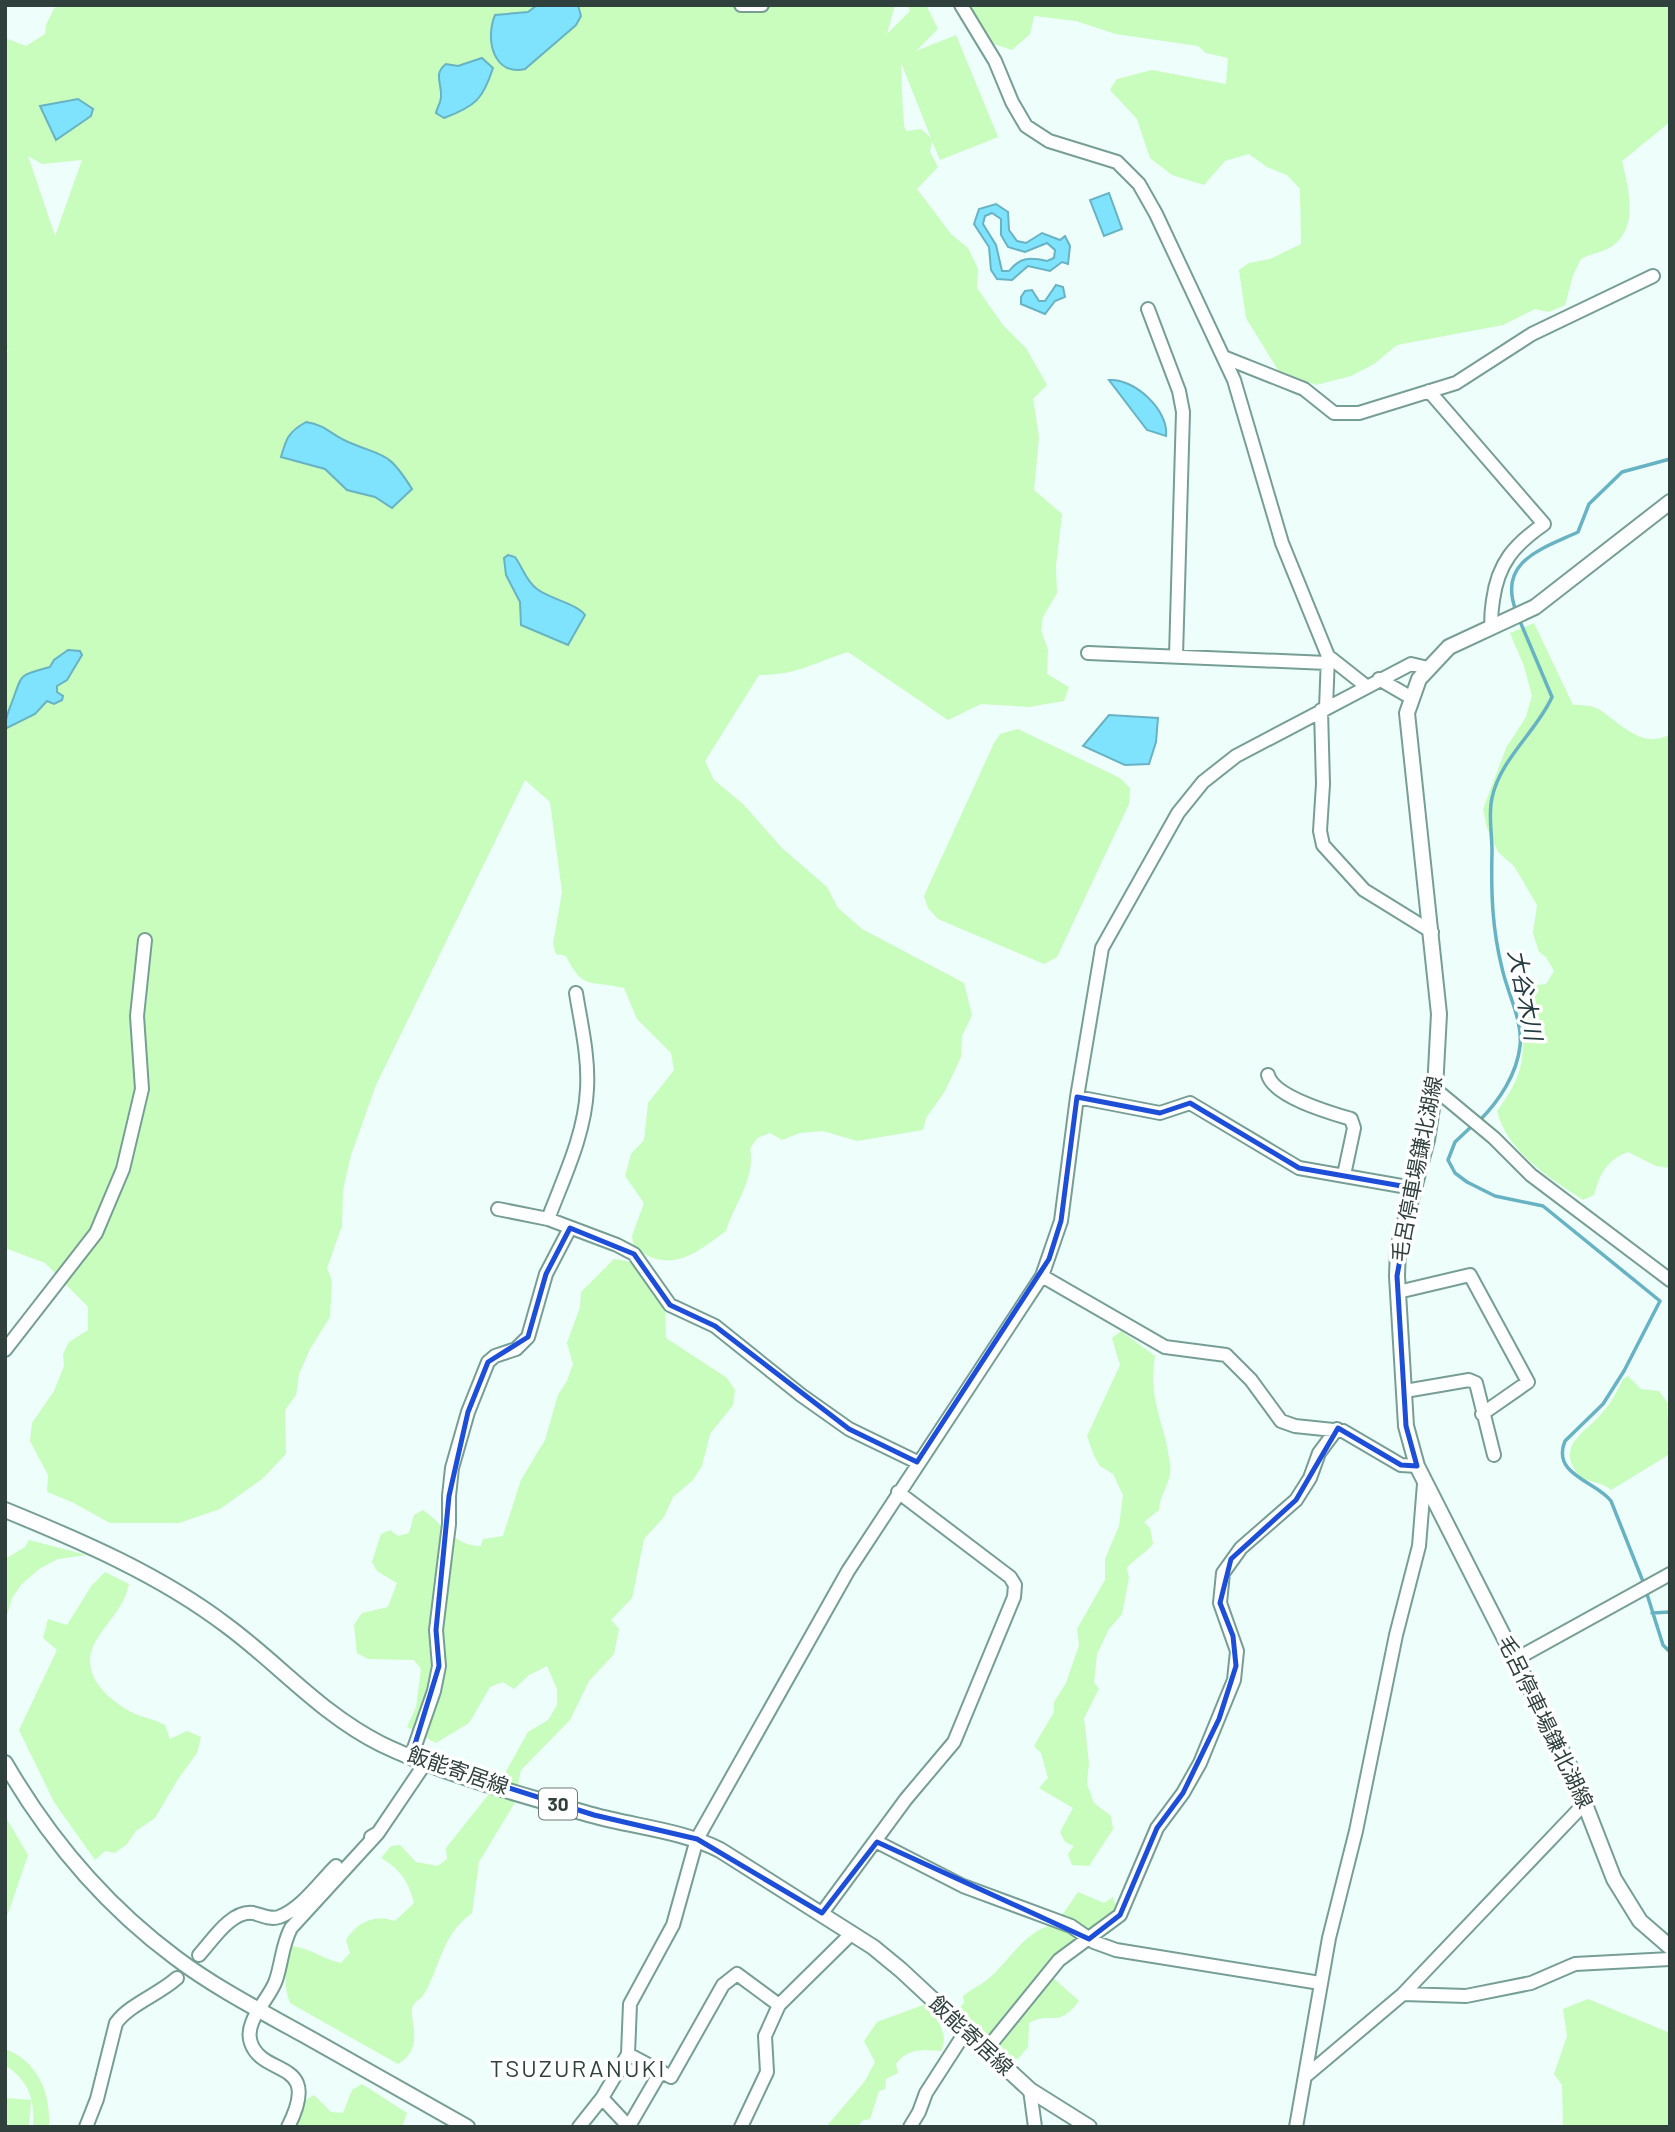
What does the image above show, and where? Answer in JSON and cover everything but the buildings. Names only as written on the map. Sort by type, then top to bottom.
[{"type":"main road","points":[[1410,697],[1428,668],[1449,647],[1517,617],[1563,586],[1670,502]]},
{"type":"main road","name":"毛呂停車場鎌北湖線","points":[[1410,697],[1407,713],[1439,1014],[1435,1089],[1427,1140],[1398,1248],[1406,1426],[1424,1484],[1516,1659],[1586,1802],[1625,1898],[1640,1921],[1670,1947]]},
{"type":"main road","name":"飯能寄居線","points":[[5,1510],[75,1539],[193,1602],[227,1625],[315,1702],[358,1732],[419,1760],[594,1815],[697,1839],[852,1933],[901,1970],[1030,2091],[1089,2127]]},
{"type":"main road","points":[[5,1763],[47,1828],[105,1896],[176,1958],[259,2010],[467,2127]]},
{"type":"street","points":[[741,5],[762,5]]},
{"type":"street","points":[[961,5],[995,61],[1012,102],[1026,126],[1049,141],[1117,162],[1139,184],[1226,358],[1282,543],[1328,659],[1323,709],[1320,831],[1323,845],[1364,890],[1432,932]]},
{"type":"street","points":[[1226,358],[1304,389],[1334,413],[1359,413],[1456,383],[1532,334],[1653,276]]},
{"type":"street","points":[[1148,309],[1179,391],[1184,412],[1176,656]]},
{"type":"street","points":[[1429,391],[1544,524],[1514,548],[1502,565],[1494,593],[1492,627]]},
{"type":"street","points":[[1088,653],[1328,659],[1366,686]]},
{"type":"street","points":[[579,2127],[601,2098],[628,2054],[630,2004],[673,1925],[697,1839],[848,1571],[917,1462],[1042,1276],[1061,1221],[1077,1097],[1102,948],[1178,813],[1220,767],[1410,664],[1428,668]]},
{"type":"street","points":[[1379,679],[1410,697]]},
{"type":"street","points":[[5,1350],[96,1233],[123,1169],[142,1089],[137,1016],[145,940]]},
{"type":"street","points":[[548,1219],[579,1138],[587,1091],[587,1064],[576,993]]},
{"type":"street","points":[[1268,1075],[1274,1086],[1305,1103],[1351,1119],[1354,1128],[1344,1175]]},
{"type":"street","points":[[1435,1089],[1482,1127],[1531,1175],[1670,1280]]},
{"type":"street","points":[[1077,1097],[1160,1112],[1190,1103],[1250,1136],[1288,1163],[1413,1188]]},
{"type":"street","points":[[498,1209],[548,1219],[634,1254],[670,1306],[715,1326],[801,1395],[849,1429],[917,1462]]},
{"type":"street","points":[[288,2127],[298,2103],[299,2085],[293,2077],[252,2046],[249,2033],[276,1980],[283,1944],[291,1928],[378,1833],[419,1760],[439,1666],[436,1630],[447,1548],[452,1468],[468,1412],[488,1362],[495,1356],[516,1349],[528,1337],[545,1274],[570,1228]]},
{"type":"street","points":[[1398,1292],[1470,1275],[1528,1382],[1482,1414]]},
{"type":"street","points":[[1042,1276],[1165,1347],[1226,1355],[1251,1380],[1281,1421],[1295,1426],[1337,1429],[1401,1465],[1417,1466]]},
{"type":"street","points":[[1405,1391],[1469,1380],[1476,1383],[1494,1455]]},
{"type":"street","points":[[986,2050],[1047,1972],[1120,1915],[1157,1828],[1189,1783],[1234,1680],[1237,1651],[1220,1603],[1227,1566],[1241,1548],[1296,1500],[1310,1478],[1319,1453],[1337,1429]]},
{"type":"street","points":[[1296,2127],[1307,2075],[1320,1983],[1356,1831],[1396,1634],[1419,1546],[1424,1484]]},
{"type":"street","points":[[822,1913],[877,1842],[906,1799],[954,1742],[1011,1608],[1015,1585],[1002,1571],[898,1492]]},
{"type":"street","points":[[1516,1659],[1670,1574]]},
{"type":"street","points":[[1307,2075],[1403,1994],[1586,1802]]},
{"type":"street","points":[[199,1955],[238,1915],[249,1913],[271,1918],[288,1912],[358,1845],[378,1833]]},
{"type":"street","points":[[877,1842],[963,1886],[1071,1926],[1089,1939],[1142,1955],[1320,1983]]},
{"type":"street","points":[[741,2127],[767,2072],[765,2036],[779,2005],[852,1933]]},
{"type":"street","points":[[1403,1994],[1476,1995],[1531,1983],[1576,1964],[1670,1959]]},
{"type":"street","points":[[628,2054],[671,2077],[723,1985],[737,1974],[779,2005]]},
{"type":"street","points":[[86,2127],[97,2099],[116,2022],[124,2013],[158,1995],[177,1978]]},
{"type":"street","points":[[910,2127],[926,2093],[966,2031]]},
{"type":"street","points":[[601,2098],[629,2126],[661,2071]]},
{"type":"street","points":[[1030,2091],[1035,2127]]},
{"type":"highlighted area","points":[[1077,1097],[1160,1113],[1190,1103],[1299,1168],[1413,1188],[1397,1276],[1406,1426],[1417,1466],[1401,1465],[1338,1428],[1296,1500],[1231,1559],[1220,1603],[1233,1636],[1236,1666],[1219,1719],[1183,1793],[1157,1828],[1120,1915],[1089,1939],[877,1842],[822,1913],[697,1839],[594,1815],[411,1757],[439,1666],[436,1630],[449,1496],[468,1412],[488,1362],[528,1337],[546,1274],[570,1228],[634,1254],[670,1305],[715,1326],[849,1429],[917,1462],[1049,1259],[1061,1221]]},
{"type":"green space","points":[[56,5],[895,5],[887,34],[910,11],[908,5],[926,5],[938,29],[916,51],[956,35],[998,137],[940,160],[932,141],[930,152],[938,167],[917,189],[951,234],[968,248],[978,269],[977,288],[1003,325],[1026,348],[1047,385],[1033,399],[1039,437],[1034,490],[1062,514],[1056,566],[1057,593],[1043,617],[1041,630],[1048,650],[1047,674],[1069,687],[1064,701],[1029,707],[981,704],[948,720],[848,652],[795,671],[759,675],[705,761],[714,780],[743,804],[782,848],[827,887],[838,908],[862,929],[964,983],[972,1015],[962,1036],[961,1057],[945,1091],[926,1118],[923,1130],[857,1141],[823,1131],[800,1133],[782,1140],[770,1133],[757,1138],[750,1149],[747,1181],[726,1231],[682,1258],[660,1260],[634,1248],[632,1236],[644,1203],[625,1176],[631,1154],[644,1140],[648,1103],[674,1070],[671,1053],[637,1019],[624,988],[583,979],[566,956],[556,954],[553,944],[562,892],[550,802],[525,780],[376,1085],[351,1155],[343,1190],[342,1226],[327,1268],[332,1281],[330,1317],[310,1349],[299,1374],[296,1395],[285,1410],[286,1454],[262,1479],[220,1509],[179,1523],[110,1523],[47,1492],[48,1475],[30,1441],[32,1423],[54,1391],[64,1366],[63,1354],[69,1342],[88,1330],[88,1307],[45,1263],[5,1248],[5,356],[9,349],[5,352],[5,38],[26,46],[45,34],[46,25]],"holes":[[[902,65],[931,138],[921,129],[906,131]],[[28,156],[42,164],[82,160],[55,236]]]},
{"type":"green space","points":[[970,5],[1670,5],[1670,122],[1622,161],[1630,207],[1626,229],[1611,247],[1581,259],[1573,275],[1565,305],[1549,312],[1535,309],[1503,325],[1397,345],[1374,364],[1351,376],[1316,385],[1278,370],[1246,318],[1239,270],[1249,263],[1270,259],[1301,244],[1300,189],[1287,175],[1267,167],[1249,154],[1225,161],[1204,185],[1172,175],[1150,158],[1137,119],[1110,90],[1117,79],[1152,70],[1226,84],[1228,58],[1206,53],[1198,46],[1116,34],[1076,21],[1034,16],[1030,34],[1012,50],[994,44]]},
{"type":"green space","points":[[1534,623],[1573,705],[1597,708],[1624,728],[1642,737],[1651,739],[1670,734],[1670,1168],[1656,1166],[1628,1152],[1610,1163],[1599,1180],[1594,1195],[1583,1200],[1544,1173],[1520,1152],[1502,1126],[1497,1111],[1508,1096],[1520,1069],[1523,1043],[1516,996],[1523,987],[1546,984],[1554,971],[1546,957],[1539,952],[1533,933],[1537,905],[1514,866],[1498,852],[1487,828],[1483,809],[1506,748],[1526,717],[1532,696],[1524,666],[1510,633]]},
{"type":"green space","points":[[1018,729],[1120,778],[1130,788],[1129,804],[1057,957],[1044,964],[938,919],[928,908],[924,896],[994,743],[1000,734]]},
{"type":"green space","points":[[614,1259],[631,1262],[649,1283],[665,1311],[666,1338],[727,1378],[735,1390],[733,1405],[710,1434],[702,1466],[692,1481],[673,1497],[664,1517],[644,1539],[632,1598],[611,1620],[619,1629],[614,1654],[589,1681],[570,1720],[521,1770],[514,1804],[479,1862],[472,1913],[454,1931],[424,1994],[413,2006],[412,2049],[398,2064],[290,2003],[286,1975],[292,1946],[341,1963],[350,1953],[346,1940],[355,1928],[373,1919],[395,1921],[414,1903],[403,1877],[381,1858],[391,1846],[400,1845],[416,1862],[438,1866],[447,1859],[446,1848],[504,1775],[528,1732],[548,1720],[557,1705],[557,1689],[547,1666],[529,1675],[514,1689],[503,1682],[490,1687],[469,1723],[436,1743],[407,1727],[416,1707],[421,1669],[414,1660],[368,1659],[357,1653],[354,1625],[362,1613],[388,1607],[397,1583],[377,1571],[372,1562],[381,1534],[390,1530],[398,1536],[409,1533],[414,1515],[423,1510],[456,1538],[472,1545],[481,1546],[483,1539],[503,1536],[521,1480],[545,1440],[558,1395],[573,1364],[567,1343],[580,1307],[581,1292]]},
{"type":"green space","points":[[1121,1331],[1155,1356],[1153,1386],[1168,1449],[1170,1470],[1159,1510],[1144,1522],[1150,1528],[1153,1544],[1127,1568],[1129,1578],[1122,1614],[1109,1629],[1097,1654],[1094,1682],[1099,1689],[1084,1718],[1089,1763],[1087,1784],[1094,1803],[1111,1816],[1113,1829],[1089,1866],[1072,1865],[1068,1854],[1074,1846],[1065,1842],[1060,1832],[1073,1808],[1039,1788],[1048,1778],[1041,1753],[1034,1746],[1054,1712],[1054,1702],[1066,1683],[1079,1645],[1077,1629],[1105,1580],[1105,1559],[1119,1526],[1123,1495],[1113,1474],[1100,1466],[1087,1436],[1120,1365],[1112,1338]]},
{"type":"green space","points":[[1628,1376],[1641,1389],[1659,1391],[1667,1402],[1670,1454],[1611,1490],[1581,1477],[1572,1464],[1570,1455],[1576,1440],[1606,1408],[1623,1379]]},
{"type":"green space","points":[[29,1540],[87,1555],[58,1559],[39,1569],[21,1585],[12,1598],[5,1622],[5,1559],[25,1547]]},
{"type":"green space","points":[[105,1572],[129,1584],[120,1607],[92,1650],[91,1670],[95,1679],[108,1696],[126,1709],[165,1725],[170,1739],[187,1731],[201,1737],[197,1753],[155,1818],[136,1831],[127,1844],[115,1853],[105,1851],[95,1860],[54,1802],[19,1730],[57,1650],[43,1638],[48,1619],[67,1625],[92,1585]]},
{"type":"green space","points":[[5,1816],[28,1855],[5,1922]]},
{"type":"green space","points":[[1078,1892],[1104,1903],[1113,1897],[1116,1907],[1050,1975],[1079,2001],[1065,2015],[1029,2023],[1028,2047],[1018,2059],[1008,2059],[956,2011],[964,2003],[963,1996],[987,1980],[1026,1939],[1045,1927],[1056,1924]]},
{"type":"green space","points":[[1588,1999],[1670,2033],[1670,2127],[1563,2127],[1562,2085],[1554,2074],[1567,2036],[1563,2009]]},
{"type":"green space","points":[[926,2004],[943,2032],[941,2051],[916,2051],[900,2059],[896,2064],[898,2073],[886,2079],[885,2089],[879,2091],[870,2119],[862,2121],[857,2127],[826,2127],[865,2081],[875,2062],[864,2041],[877,2022]]},
{"type":"green space","points":[[5,2049],[26,2062],[40,2080],[48,2103],[49,2127],[33,2127],[33,2108],[29,2092],[20,2078],[5,2065]]},
{"type":"green space","points":[[362,2084],[407,2113],[402,2127],[297,2127],[307,2099],[314,2095],[331,2112],[343,2113],[352,2090]]},
{"type":"green space","points":[[5,2098],[31,2100],[29,2127],[5,2127]]},
{"type":"water","points":[[537,5],[578,5],[581,16],[576,25],[525,69],[505,67],[494,54],[492,44],[495,15],[528,12]]},
{"type":"water","points":[[482,58],[493,68],[486,87],[477,100],[444,118],[436,113],[441,99],[439,75],[442,68],[446,64],[458,66]]},
{"type":"water","points":[[78,99],[93,109],[91,116],[56,140],[40,106]]},
{"type":"water","points":[[1109,193],[1122,229],[1104,236],[1090,200]]},
{"type":"water","points":[[996,204],[1008,212],[1009,230],[1017,241],[1026,243],[1042,233],[1060,240],[1065,236],[1070,246],[1068,264],[1062,262],[1050,271],[1028,266],[1012,280],[997,279],[991,270],[989,247],[974,224],[979,209]],"holes":[[[992,213],[1001,219],[1001,235],[1008,247],[1025,252],[1047,243],[1055,250],[1054,258],[1047,261],[1026,259],[1009,271],[1002,271],[996,245],[983,224],[985,216]]]},
{"type":"water","points":[[1056,285],[1063,287],[1065,297],[1055,301],[1045,314],[1021,304],[1025,291],[1032,290],[1039,301],[1045,301]]},
{"type":"water","points":[[1109,380],[1129,384],[1148,398],[1162,416],[1166,436],[1147,430]]},
{"type":"water","points":[[306,422],[384,456],[412,489],[392,508],[375,497],[347,490],[325,469],[281,457],[289,436]]},
{"type":"water","points":[[508,555],[515,557],[533,586],[585,615],[568,645],[521,625],[520,602],[506,575],[504,558]]},
{"type":"water","points":[[68,650],[80,651],[82,655],[67,680],[57,686],[57,692],[63,696],[62,700],[54,704],[47,701],[35,714],[5,729],[8,712],[23,677],[50,667],[54,660]]},
{"type":"water","points":[[1109,715],[1158,718],[1156,742],[1149,764],[1125,765],[1083,746]]},
{"type":"waterway","name":"大谷木川","points":[[1516,611],[1512,594],[1513,580],[1526,559],[1550,544],[1578,532],[1589,504],[1622,472],[1670,459]]},
{"type":"waterway","name":"大谷木川","points":[[1480,1120],[1506,1086],[1515,1067],[1520,1046],[1517,1017],[1502,968],[1494,924],[1491,804],[1496,784],[1503,771],[1552,697],[1519,619]]},
{"type":"waterway","name":"大谷木川","points":[[1473,1125],[1455,1142],[1448,1160],[1455,1173],[1495,1196],[1543,1206],[1660,1301],[1624,1371],[1603,1404],[1565,1441],[1562,1453],[1569,1470],[1611,1501],[1644,1584]]},
{"type":"waterway","name":"大谷木川","points":[[1646,1591],[1663,1645],[1670,1652]]},
{"type":"waterway","points":[[1652,1613],[1670,1612]]},
{"type":"district","name":"TSUZURANUKI","points":[[578,2069]]}]
